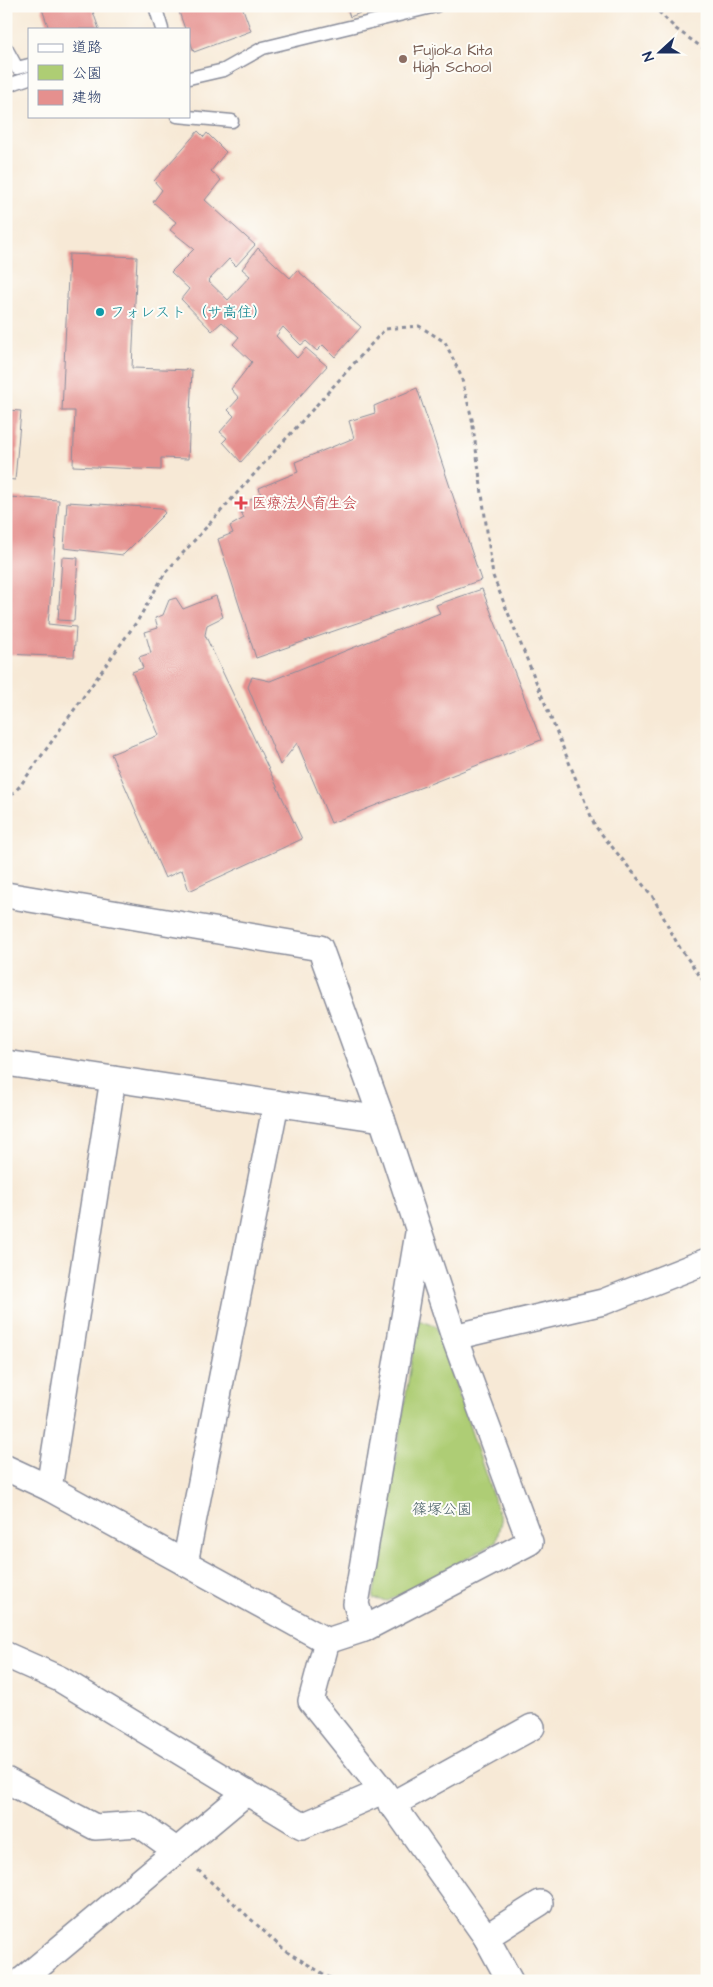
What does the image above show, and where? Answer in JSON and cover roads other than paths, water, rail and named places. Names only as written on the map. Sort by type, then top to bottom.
[{"type":"street","points":[[6,894],[320,948],[382,1119],[454,1337],[530,1542],[364,1629],[327,1641],[49,1488],[6,1468]]},
{"type":"street","points":[[6,1063],[382,1119]]},
{"type":"street","points":[[49,1488],[113,1079]]},
{"type":"street","points":[[185,1563],[276,1103]]},
{"type":"street","points":[[364,1629],[356,1604],[418,1229]]},
{"type":"street","points":[[454,1337],[603,1302],[707,1261]]},
{"type":"street","points":[[327,1641],[311,1701],[387,1798],[486,1937],[510,1981]]},
{"type":"street","points":[[6,1655],[60,1679],[302,1826],[387,1798],[532,1727]]},
{"type":"street","points":[[6,1780],[95,1828],[139,1824],[177,1851]]},
{"type":"street","points":[[21,1981],[247,1792]]},
{"type":"street","points":[[486,1937],[540,1903]]},
{"type":"lane","points":[[155,6],[162,28]]},
{"type":"lane","points":[[190,78],[224,70],[263,48],[436,6]]},
{"type":"lane","points":[[6,48],[17,68],[28,65]]},
{"type":"lane","points":[[6,86],[28,78]]},
{"type":"lane","points":[[190,117],[232,121]]},
{"type":"place","name":"Fujioka Kita High School","points":[[403,59]]},
{"type":"place","name":"フォレスト （サ高住）","points":[[100,312]]},
{"type":"place","name":"医療法人育生会","points":[[241,503]]},
{"type":"park label","name":"篠塚公園","points":[[442,1509]]}]
